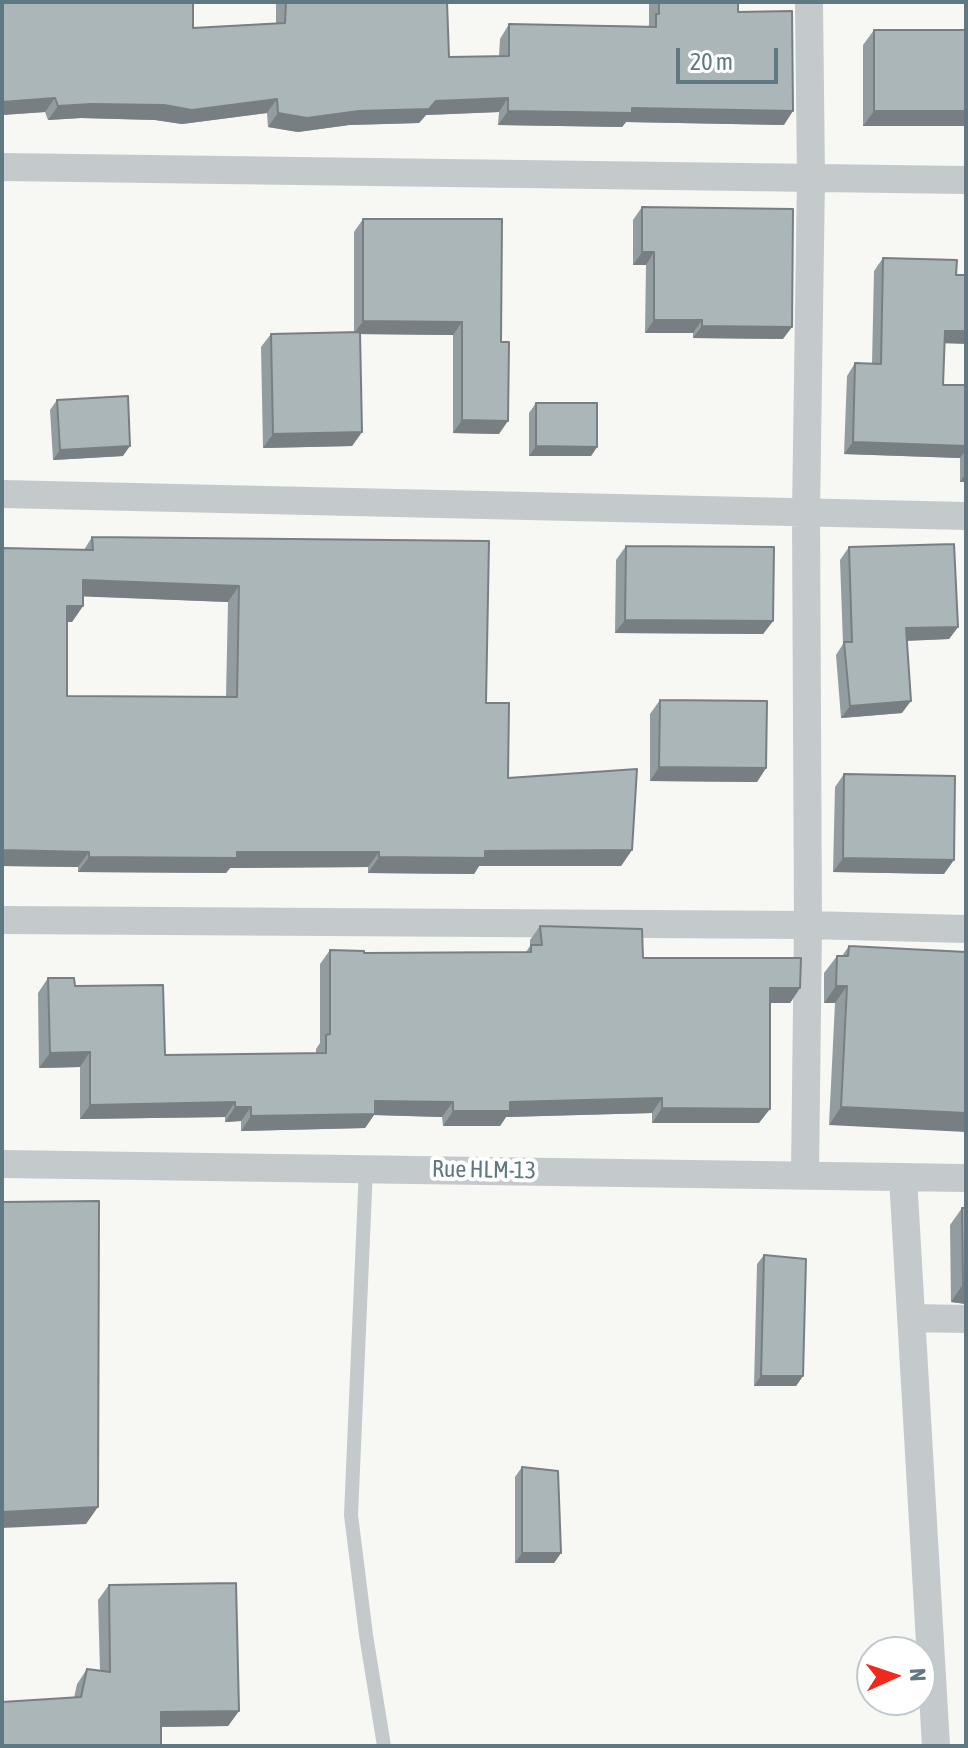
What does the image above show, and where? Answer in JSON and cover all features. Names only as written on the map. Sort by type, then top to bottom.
[{"type":"street","points":[[805,1174],[808,925],[806,513],[811,178],[809,2]]},
{"type":"street","points":[[2,167],[966,180]]},
{"type":"street","points":[[2,494],[966,516]]},
{"type":"street","points":[[2,920],[808,925],[966,929]]},
{"type":"street","name":"Rue HLM-13","points":[[2,1164],[966,1178]]},
{"type":"street","points":[[903,1177],[936,1746]]},
{"type":"street","points":[[911,1318],[966,1319]]},
{"type":"lane","points":[[366,1168],[351,1515],[384,1746]]},
{"type":"building","points":[[2,2],[193,2],[193,28],[285,23],[286,2],[447,2],[449,57],[509,56],[509,24],[656,27],[659,2],[738,2],[738,12],[792,11],[793,111],[632,108],[632,113],[508,111],[508,98],[436,101],[429,109],[359,111],[307,118],[278,113],[277,99],[192,110],[164,105],[58,106],[55,98],[2,102]]},
{"type":"building","points":[[874,30],[966,30],[966,111],[874,111]]},
{"type":"building","points":[[642,207],[793,209],[792,327],[702,326],[702,320],[654,320],[654,252],[642,252]]},
{"type":"building","points":[[363,219],[502,219],[501,342],[509,342],[508,421],[462,420],[462,322],[363,321]]},
{"type":"building","points":[[883,258],[957,260],[956,275],[966,275],[966,331],[945,331],[943,385],[966,385],[966,446],[853,442],[855,363],[881,364]]},
{"type":"building","points":[[360,332],[362,432],[273,434],[271,334]]},
{"type":"building","points":[[128,396],[130,446],[60,450],[57,400]]},
{"type":"building","points":[[536,403],[597,403],[597,447],[536,446]]},
{"type":"building","points":[[92,537],[489,541],[486,703],[509,703],[508,778],[637,769],[632,850],[485,851],[485,858],[379,857],[379,852],[237,852],[237,858],[89,857],[89,852],[2,850],[2,548],[93,550]],"holes":[[[83,580],[239,586],[237,697],[67,696],[67,606],[83,606]]]},
{"type":"building","points":[[954,544],[958,627],[906,628],[911,701],[850,706],[844,642],[852,642],[849,547]]},
{"type":"building","points":[[626,546],[774,547],[773,621],[625,620]]},
{"type":"building","points":[[660,700],[767,701],[766,768],[659,767]]},
{"type":"building","points":[[844,774],[955,776],[954,860],[843,858]]},
{"type":"building","points":[[540,926],[642,929],[643,958],[801,958],[800,988],[770,988],[770,1109],[662,1108],[662,1098],[510,1102],[510,1111],[453,1111],[453,1102],[375,1101],[375,1114],[251,1116],[251,1107],[235,1107],[235,1102],[90,1105],[90,1052],[50,1053],[48,978],[74,978],[75,986],[163,985],[165,1055],[326,1053],[326,1035],[330,1034],[330,950],[364,953],[531,952],[531,945],[542,945]]},
{"type":"building","points":[[849,946],[966,952],[966,1113],[841,1107],[847,986],[836,986],[837,956],[848,956]]},
{"type":"building","points":[[99,1201],[98,1507],[2,1512],[2,1202]]},
{"type":"building","points":[[962,1208],[966,1208],[966,1285],[963,1284]]},
{"type":"building","points":[[764,1255],[806,1259],[803,1376],[761,1376]]},
{"type":"building","points":[[522,1467],[558,1471],[561,1553],[522,1553]]},
{"type":"building","points":[[236,1583],[239,1711],[161,1712],[161,1746],[2,1746],[2,1702],[81,1697],[87,1669],[110,1672],[109,1585]]}]
